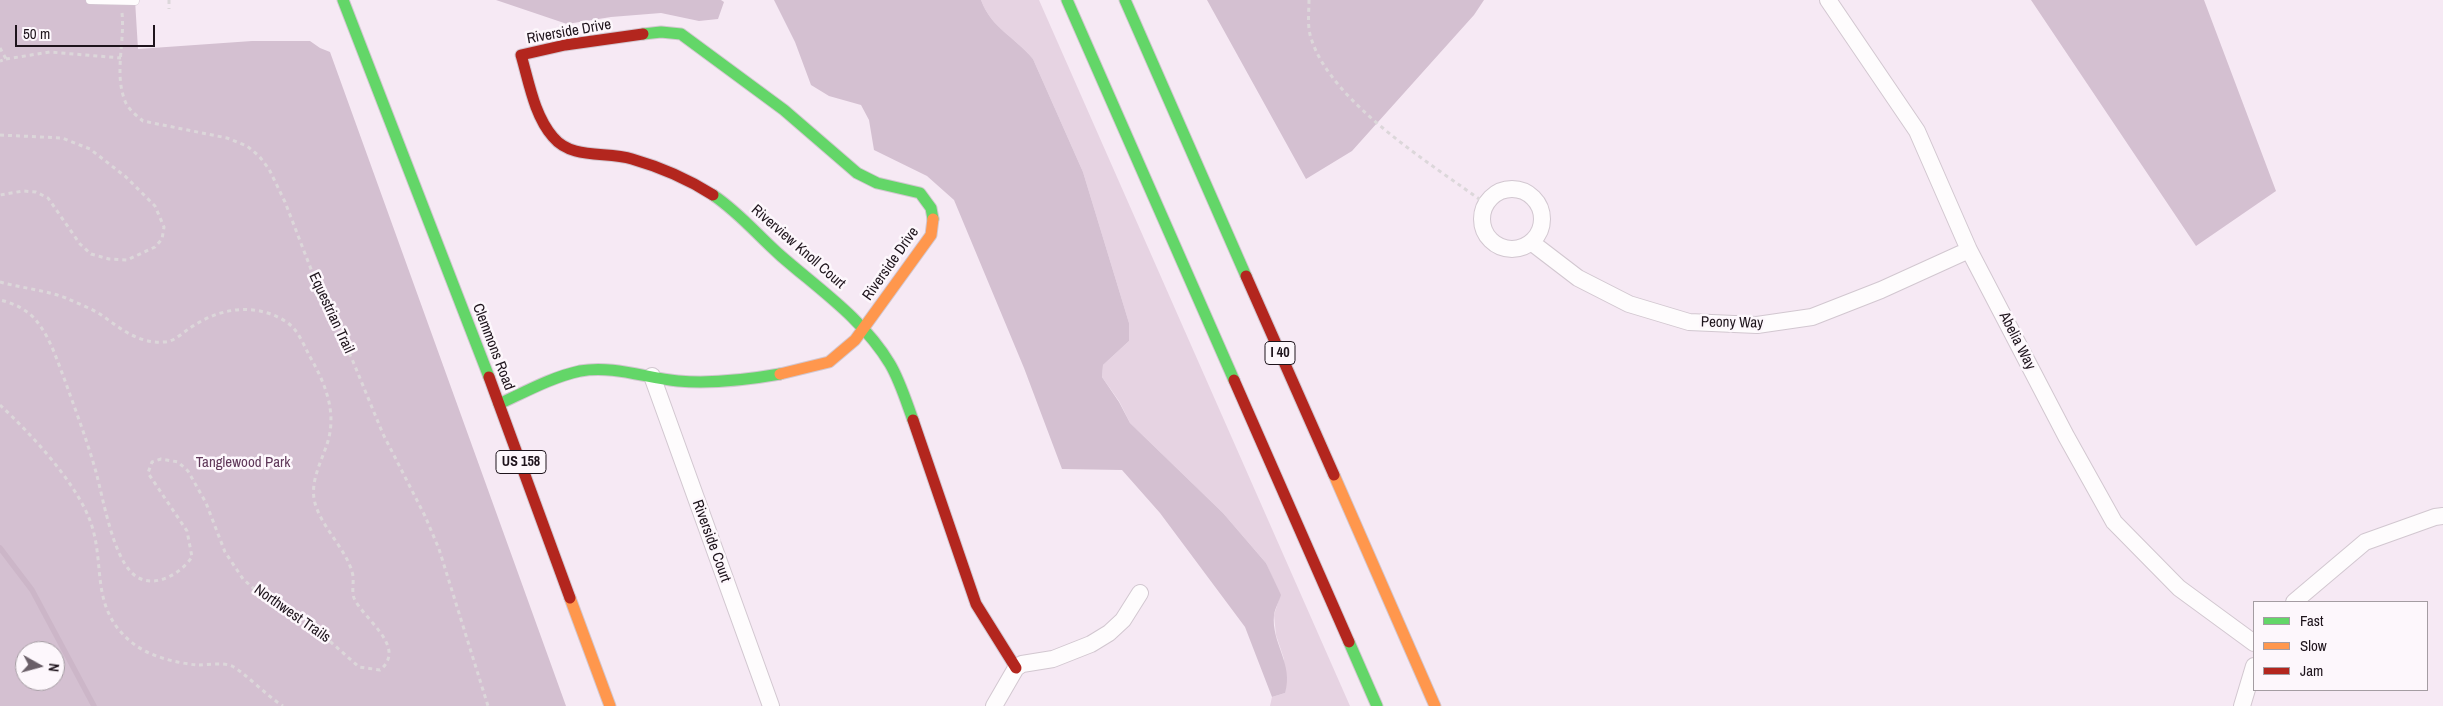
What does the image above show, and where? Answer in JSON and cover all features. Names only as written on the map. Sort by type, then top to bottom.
[{"type":"main road","name":"Clemmons Road","points":[[343,0],[500,404],[610,706]]},
{"type":"main road","points":[[1068,0],[1377,706]]},
{"type":"main road","name":"I 40","points":[[1125,0],[1435,706]]},
{"type":"main road","name":"Riverside Drive","points":[[500,404],[552,380],[581,371],[606,370],[685,382],[723,383],[796,372],[828,362],[844,351],[864,327],[931,234],[933,217],[931,208],[920,193],[909,188],[877,183],[857,173],[784,110],[681,34],[661,32],[565,45],[521,55]]},
{"type":"main road","name":"Riverview Knoll Court","points":[[521,55],[543,120],[559,144],[578,152],[635,159],[681,177],[712,195],[739,215],[780,255],[850,312],[864,327],[888,359],[901,385],[976,604],[1016,668]]},
{"type":"street","name":"Abelia Way","points":[[1828,0],[1867,54],[1916,131],[1970,250],[2066,436],[2114,522],[2179,588],[2253,642]]},
{"type":"street","points":[[1508,189],[1519,190],[1529,194],[1537,202],[1542,212],[1539,234],[1522,248],[1500,247],[1491,240],[1485,231],[1482,220],[1486,204],[1498,192],[1508,189]]},
{"type":"street","name":"Peony Way","points":[[1531,242],[1578,278],[1629,304],[1689,322],[1757,326],[1812,317],[1881,290],[1970,250]]},
{"type":"street","name":"Riverside Court","points":[[652,376],[771,706]]},
{"type":"street","points":[[2295,601],[2365,542],[2443,516]]},
{"type":"street","points":[[994,706],[1016,668],[1026,662],[1053,659],[1109,633],[1123,620],[1140,594]]},
{"type":"street","points":[[2242,706],[2253,669]]},
{"type":"lane","points":[[90,0],[135,1]]},
{"type":"path","name":"Equestrian Trail","points":[[120,0],[124,37],[120,72],[125,102],[143,121],[227,138],[247,146],[259,156],[269,169],[285,202],[328,313],[352,359],[382,434],[425,516],[439,548],[488,706]]},
{"type":"path","points":[[169,0],[169,9]]},
{"type":"path","points":[[1309,0],[1310,36],[1316,52],[1341,88],[1362,110],[1398,139],[1486,204]]},
{"type":"path","points":[[0,48],[6,59]]},
{"type":"path","points":[[0,61],[50,52],[122,58]]},
{"type":"path","points":[[0,135],[62,138],[90,149],[126,177],[155,206],[164,227],[162,239],[155,247],[127,260],[109,259],[91,254],[80,244],[48,198],[36,192],[23,191],[0,195]]},
{"type":"path","name":"Northwest Trails","points":[[0,282],[64,298],[99,314],[114,326],[135,338],[152,342],[167,342],[205,318],[229,310],[258,310],[287,322],[298,334],[317,368],[330,403],[328,440],[313,488],[314,503],[321,520],[352,572],[354,596],[387,641],[389,653],[387,664],[380,670],[359,667],[315,628],[303,624],[261,595],[243,579],[225,552],[206,503],[188,471],[178,462],[161,459],[152,462],[148,473],[187,531],[192,557],[185,567],[162,580],[142,579],[131,572],[123,561],[113,536],[84,432],[55,356],[38,322],[22,308],[0,300]]},
{"type":"path","points":[[0,405],[29,432],[81,502],[90,519],[103,602],[109,616],[130,641],[153,654],[173,660],[197,664],[231,666],[282,706]]},
{"type":"shaded area","points":[[981,0],[1039,0],[1350,706],[1270,706],[1272,697],[1285,693],[1284,659],[1276,635],[1274,615],[1280,596],[1266,563],[1223,513],[1130,423],[1119,401],[1102,377],[1103,365],[1129,341],[1129,323],[1083,172],[1033,59],[997,25]]},
{"type":"green space","name":"Tanglewood Park","points":[[0,0],[135,0],[138,49],[252,41],[310,41],[330,52],[566,706],[0,706]]},
{"type":"green space","points":[[496,0],[721,0],[724,2],[718,19],[699,21],[661,13],[611,17],[567,24]]},
{"type":"green space","points":[[774,0],[981,0],[997,25],[1033,59],[1083,172],[1129,323],[1129,341],[1103,365],[1102,377],[1119,402],[1130,423],[1223,513],[1266,563],[1281,595],[1274,615],[1274,625],[1287,673],[1285,693],[1272,697],[1245,627],[1160,513],[1122,470],[1062,469],[1024,368],[954,200],[927,176],[874,150],[869,120],[861,105],[829,96],[811,85],[795,42]]},
{"type":"green space","points":[[1207,0],[1484,0],[1474,15],[1352,151],[1306,179]]},
{"type":"green space","points":[[2031,0],[2204,0],[2276,191],[2196,246]]},
{"type":"waterway","points":[[0,548],[32,590],[94,706]]},
{"type":"traffic: fast","points":[[343,0],[489,377]]},
{"type":"traffic: fast","points":[[1067,0],[1234,380]]},
{"type":"traffic: fast","points":[[1125,0],[1246,276]]},
{"type":"traffic: fast","points":[[643,34],[661,32],[681,34],[784,110],[857,173],[877,183],[920,193],[931,208],[933,219]]},
{"type":"traffic: fast","points":[[713,195],[840,306],[867,333],[894,371],[913,420]]},
{"type":"traffic: fast","points":[[499,404],[539,385],[580,371],[617,371],[691,382],[729,381],[780,374]]},
{"type":"traffic: fast","points":[[1349,642],[1377,706]]},
{"type":"traffic: slow","points":[[780,374],[829,362],[855,340],[931,235],[933,219]]},
{"type":"traffic: slow","points":[[1334,475],[1435,706]]},
{"type":"traffic: slow","points":[[570,598],[610,706]]},
{"type":"traffic: jam","points":[[643,34],[565,45],[521,55],[541,119],[553,137],[570,149],[642,162],[684,179],[713,195]]},
{"type":"traffic: jam","points":[[1246,276],[1334,475]]},
{"type":"traffic: jam","points":[[489,377],[570,598]]},
{"type":"traffic: jam","points":[[1234,380],[1349,642]]},
{"type":"traffic: jam","points":[[913,420],[976,604],[1016,668]]}]
